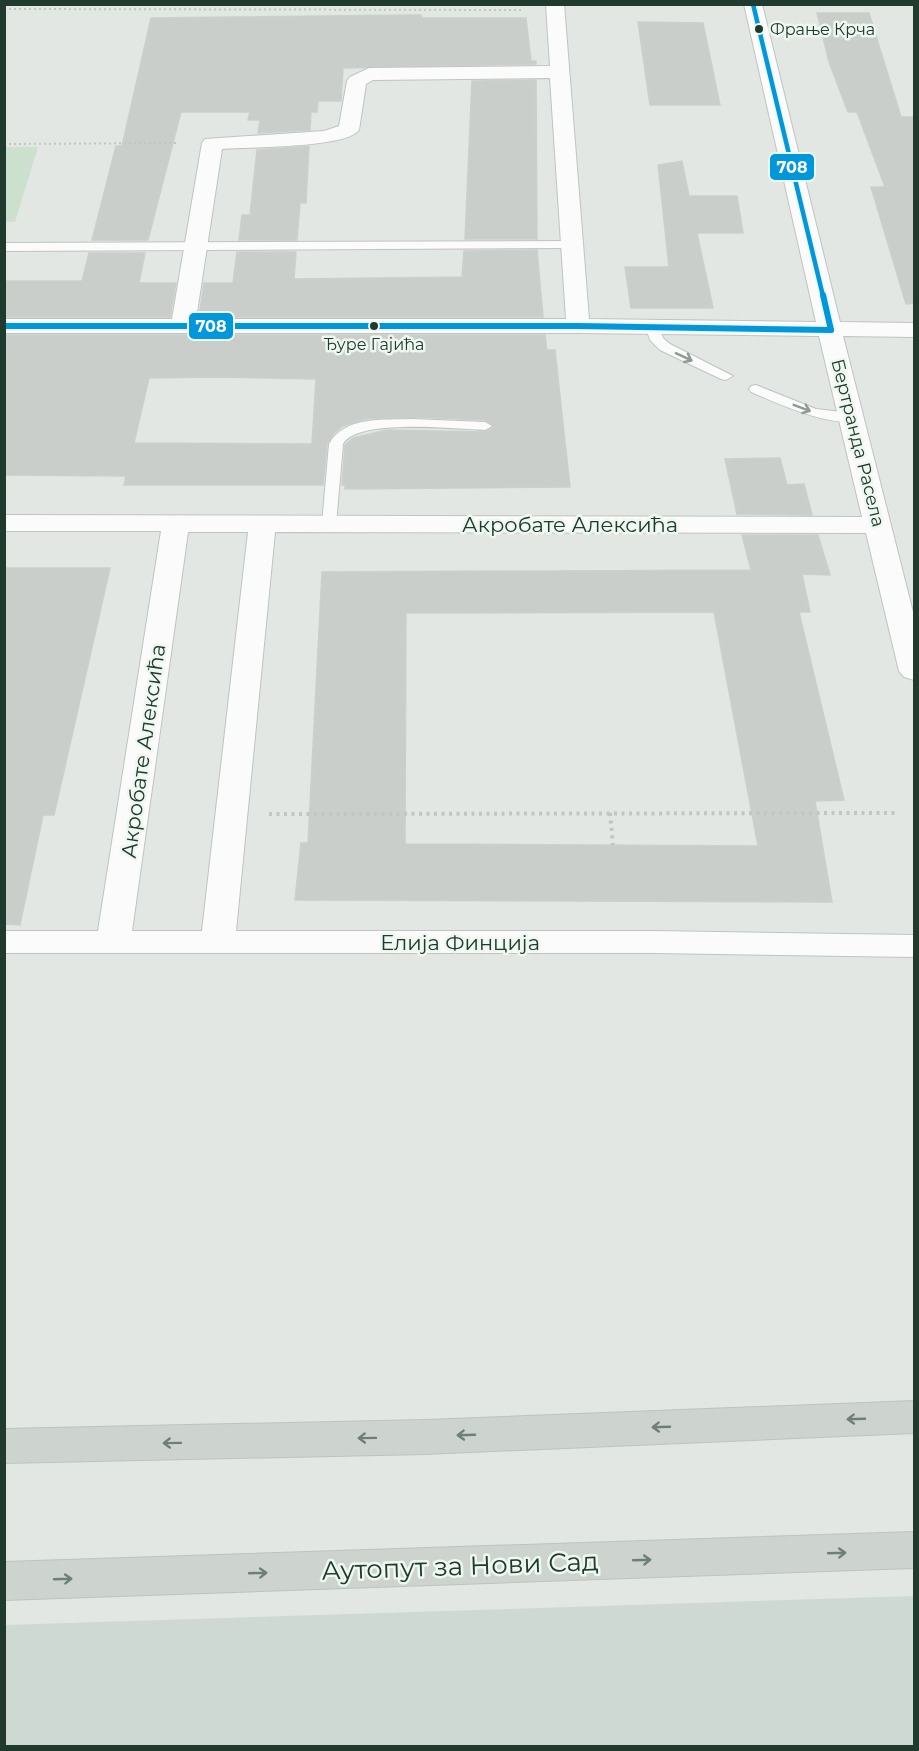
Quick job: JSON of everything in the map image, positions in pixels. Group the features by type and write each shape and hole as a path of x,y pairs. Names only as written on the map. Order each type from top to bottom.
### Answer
{"main road":[{"path":"4,1446 425,1437 915,1417"},
{"name":"Аутопут за Нови Сад","path":"4,1581 915,1550"}],"street":[{"name":"Бертранда Расела","path":"753,4 850,417 915,671"},
{"path":"555,7 578,327"},
{"path":"183,326 212,143 326,137 349,130 357,81 369,74 559,72"},
{"path":"4,326 653,327 915,330"},
{"name":"Акробате Алексића","path":"4,523 878,525"},
{"name":"Акробате Алексића","path":"113,943 176,524"},
{"path":"218,943 262,524"},
{"name":"Елија Финција","path":"4,942 654,942 915,946"}],"lane":[{"path":"4,247 572,246"},
{"path":"653,327 657,340 665,347 726,376"},
{"path":"756,389 813,413 850,417"},
{"path":"329,524 336,444 345,432 375,425 485,426"}],"path":[{"path":"4,9 555,7"},
{"path":"4,144 212,143"},
{"path":"610,813 613,845"},
{"path":"232,815 898,813"}],"shaded area":[{"path":"914,1596 914,1746 5,1746 5,1625"}],"green space":[{"path":"5,147 38,147 15,222 5,222"}],"building":[{"path":"817,13 869,13 901,117 915,117 915,303 906,304 871,187 885,187 857,112 848,112 829,62"},
{"path":"421,15 422,18 526,18 531,61 536,61 536,64 343,68 341,101 318,101 317,112 311,112 310,130 258,133 260,120 248,120 250,112 181,112 148,240 92,240 116,146 122,146 151,18"},
{"path":"638,22 703,23 720,105 650,105"},
{"path":"536,80 537,239 465,239 472,81"},
{"path":"309,146 306,203 300,203 297,240 239,240 242,215 250,215 257,150"},
{"path":"682,161 689,196 737,196 743,233 697,233 713,308 631,308 625,267 669,267 658,165"},
{"path":"537,250 543,317 199,317 204,283 233,283 237,252 296,252 294,279 462,277 464,251"},
{"path":"89,253 145,253 139,283 176,283 170,317 4,317 4,281 82,281"},
{"path":"4,335 545,335 547,350 555,350 570,487 345,489 345,485 342,485 345,445 353,438 387,430 485,432 494,427 485,420 412,417 365,419 343,426 334,433 327,444 323,485 124,485 126,476 4,475","holes":["149,378 316,379 312,444 134,443"]},
{"path":"780,458 787,485 804,484 812,515 737,514 725,459"},
{"path":"742,535 818,535 830,575 802,574 810,612 799,612 844,800 815,801 832,902 295,900 301,843 308,843 322,572 751,570","holes":["714,612 758,846 405,844 406,613"]},
{"path":"4,568 110,568 54,815 43,815 20,925 4,924"}],"transit line":[{"name":"708","path":"753,4 831,330"},
{"name":"708","path":"4,326 578,326 831,330"}],"place":[{"name":"Фрање Крча","path":"759,29"},
{"name":"Ђуре Гајића","path":"374,326"}]}
